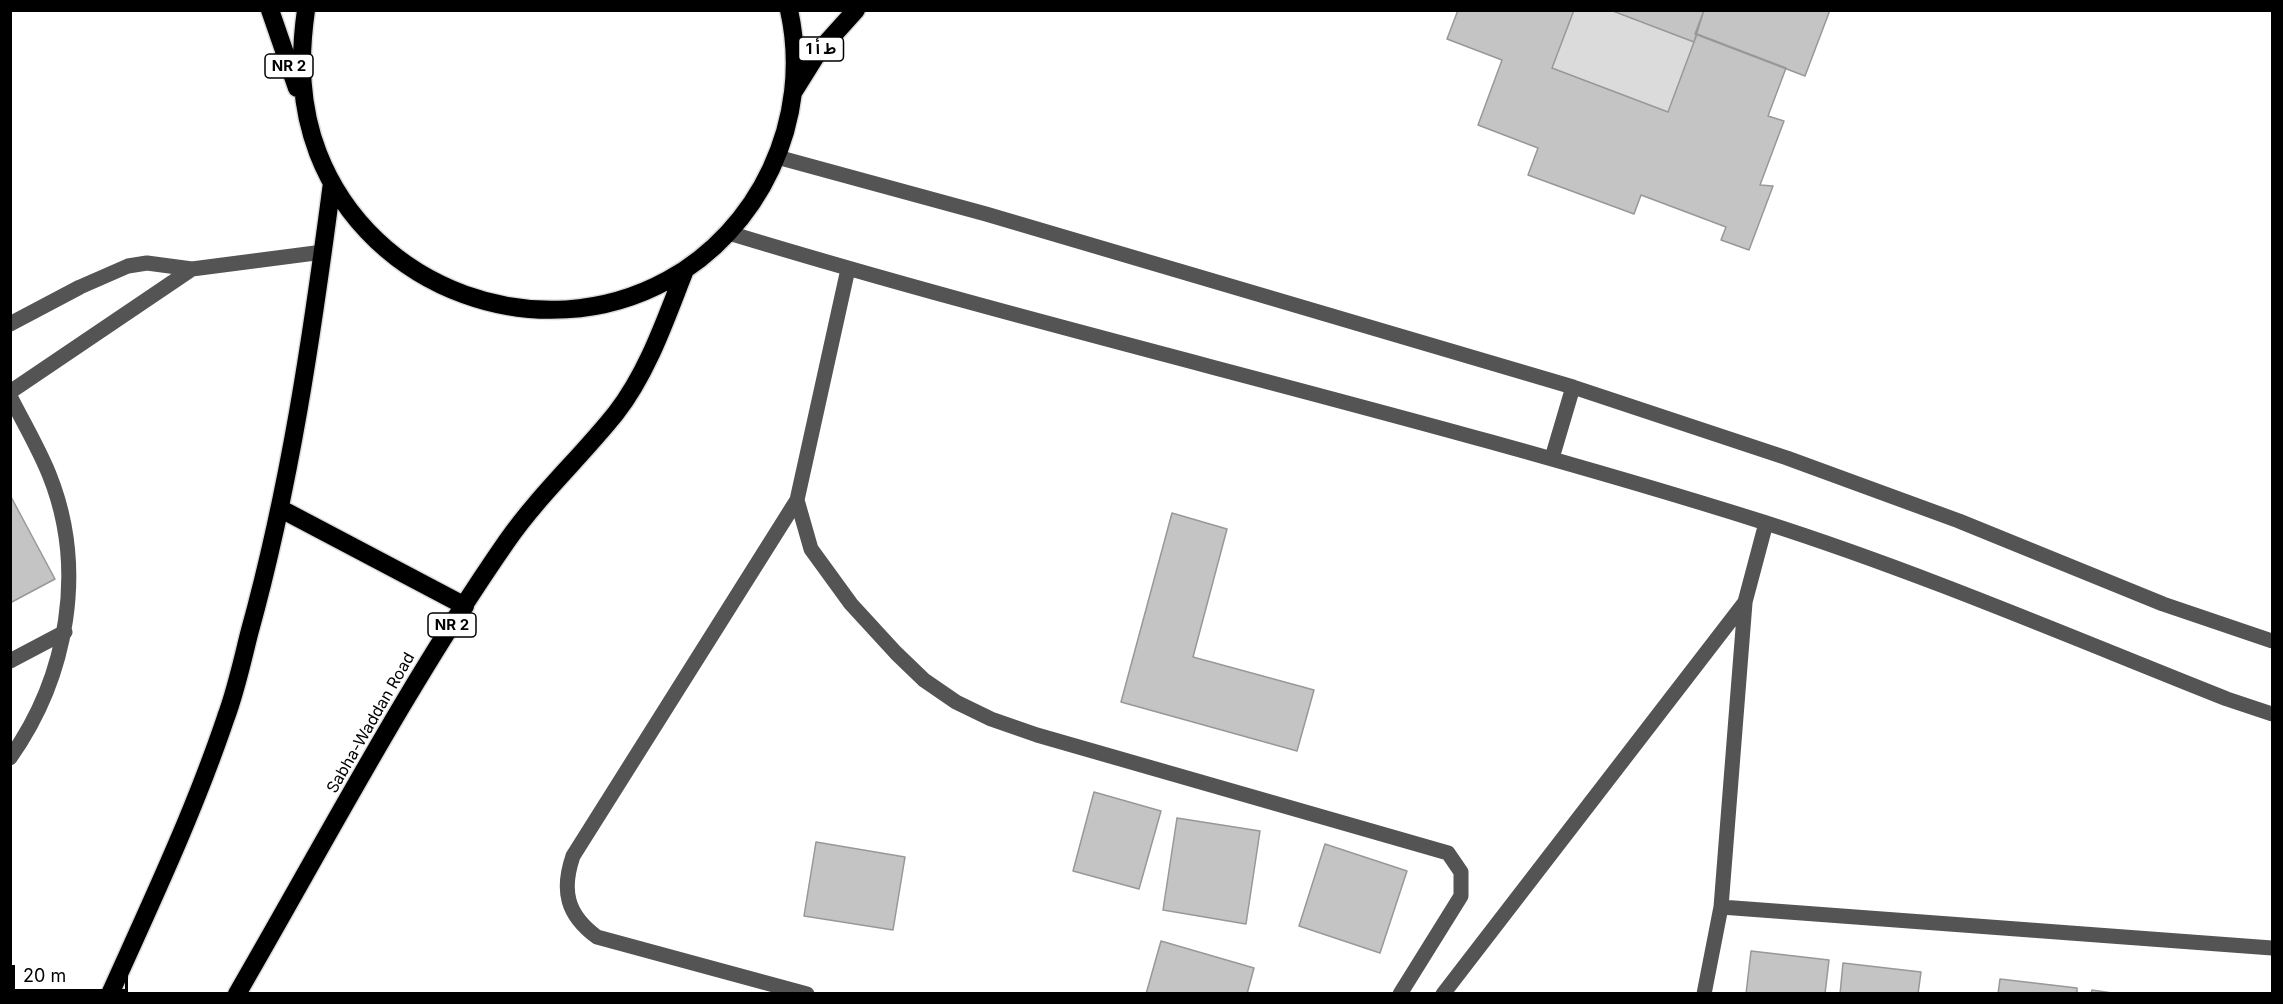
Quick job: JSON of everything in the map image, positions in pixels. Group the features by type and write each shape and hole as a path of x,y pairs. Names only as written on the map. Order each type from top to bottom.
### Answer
{"highway":[{"name":"NR 2","path":"270,10 308,121"},
{"path":"306,10 301,44 301,83 308,121 318,153 332,183 365,229 399,260 427,279 457,294 490,304 523,310 558,311 591,308 624,300 685,270 729,233 764,184 777,157 790,114 795,57 789,10"},
{"name":"ط أ 1","path":"793,92 819,51 856,10"},
{"path":"110,993 177,848 227,716 281,509 310,347 332,183"},
{"name":"Sabha-Waddan Road","path":"237,993 423,669 508,540 561,474 617,411 643,367 685,270"},
{"path":"281,509 465,606"}],"street":[{"path":"777,157 986,214 1573,387 1798,462 1959,521 2163,604 2272,641"},
{"path":"729,233 848,269 1552,458 1766,523 1877,562 2227,699 2272,714"},
{"path":"10,324 80,287 128,266 147,263 192,269 323,252"},
{"path":"10,758 25,737 45,698 64,632 69,570 60,507 49,474 10,394 192,269"},
{"path":"807,993 597,937 582,926 572,910 567,892 567,874 573,856 796,500 848,269"},
{"path":"1552,458 1573,387"},
{"path":"796,500 811,549 851,604 924,680 956,702 991,719 1037,735 1448,853 1461,872 1461,896 1400,993"},
{"path":"1704,993 1721,907 1745,603 1766,523"},
{"path":"1443,993 1745,603"},
{"path":"10,661 64,632"},
{"path":"1721,907 2272,948"}],"shaded area":[{"path":"1574,11 1610,11 1694,42 1668,112 1552,68"}],"building":[{"path":"1458,10 1574,10 1552,68 1668,112 1697,34 1786,68 1768,116 1784,121 1760,185 1773,186 1749,250 1721,240 1726,227 1641,195 1634,214 1528,175 1538,148 1478,125 1502,60 1447,39"},
{"path":"1610,10 1704,10 1694,42"},
{"path":"1704,10 1830,10 1805,76 1695,34"},
{"path":"10,495 55,579 10,603"},
{"path":"1172,513 1227,529 1193,657 1314,690 1297,751 1121,702"},
{"path":"1094,792 1161,811 1139,889 1073,871"},
{"path":"1177,818 1260,831 1246,924 1163,910"},
{"path":"816,842 905,857 893,930 804,916"},
{"path":"1325,844 1407,871 1380,953 1299,926"},
{"path":"1161,941 1254,968 1247,994 1146,994"},
{"path":"1751,951 1829,960 1825,994 1746,994"},
{"path":"1843,963 1921,972 1918,994 1840,994"},
{"path":"2000,979 2077,988 2077,994 1998,994"},
{"path":"2092,990 2119,994 2091,994"}]}
